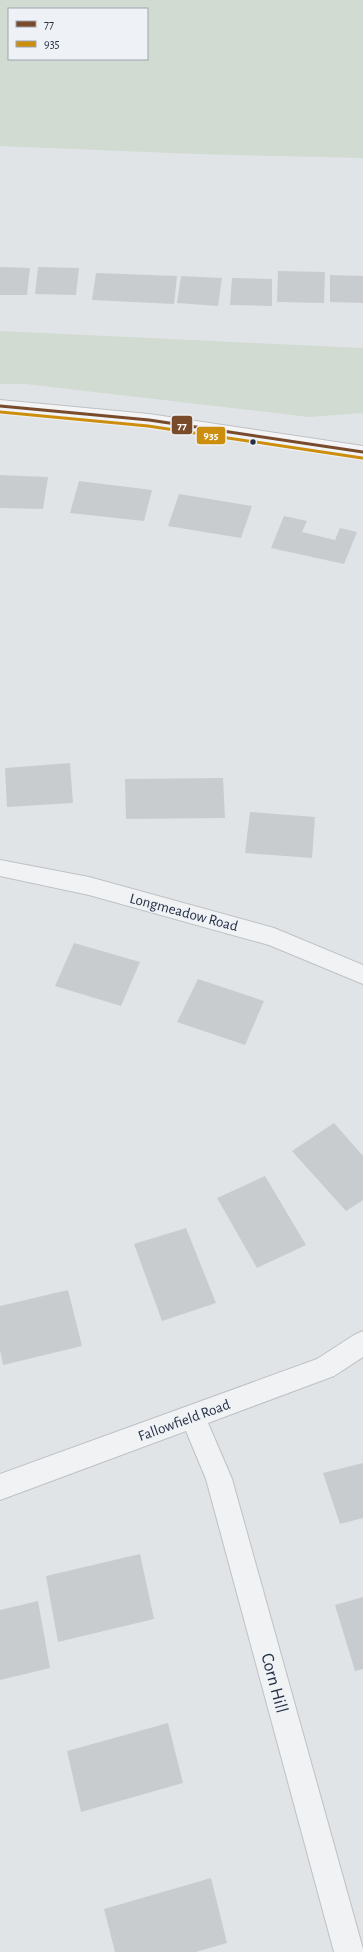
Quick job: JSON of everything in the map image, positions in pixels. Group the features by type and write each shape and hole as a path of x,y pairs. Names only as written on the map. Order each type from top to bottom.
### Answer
{"main road":[{"path":"0,406 149,420 363,452"}],"street":[{"name":"Longmeadow Road","path":"0,868 90,886 274,937 363,975"},
{"name":"Fallowfield Road","path":"0,1486 325,1368 363,1343"},
{"name":"Corn Hill","path":"193,1417 219,1479 349,1952"}],"shaded area":[{"path":"0,0 363,0 363,158 196,154 0,146"},
{"path":"0,331 363,348 363,413 309,417 25,384 0,384"}],"building":[{"path":"0,267 30,268 27,295 0,295"},
{"path":"38,267 79,268 76,295 35,294"},
{"path":"278,271 325,272 324,303 277,302"},
{"path":"96,273 177,276 174,304 92,300"},
{"path":"330,275 363,276 363,303 330,302"},
{"path":"181,276 222,278 218,306 177,303"},
{"path":"232,278 272,279 272,306 230,305"},
{"path":"0,475 48,477 43,509 0,508"},
{"path":"79,481 152,490 144,521 70,513"},
{"path":"179,494 252,506 241,538 168,526"},
{"path":"284,516 307,521 302,532 335,540 340,528 357,532 344,564 271,548"},
{"path":"70,763 73,803 7,807 5,768"},
{"path":"223,778 225,818 126,819 125,779"},
{"path":"250,812 315,817 312,858 245,853"},
{"path":"74,943 140,962 121,1006 55,986"},
{"path":"198,979 264,1001 245,1045 177,1022"},
{"path":"334,1123 363,1156 363,1200 346,1211 292,1151"},
{"path":"265,1176 306,1245 257,1268 217,1198"},
{"path":"186,1228 216,1303 162,1321 134,1244"},
{"path":"68,1290 82,1346 3,1365 0,1350 0,1306"},
{"path":"363,1463 363,1518 340,1524 323,1473"},
{"path":"140,1554 154,1619 58,1642 46,1576"},
{"path":"363,1597 363,1669 355,1671 335,1605"},
{"path":"38,1601 50,1668 0,1680 0,1610"},
{"path":"168,1723 183,1783 81,1812 67,1751"},
{"path":"211,1878 227,1943 196,1952 115,1952 104,1909"}],"transit line":[{"name":"77","path":"0,406 149,420 363,452"},
{"name":"935","path":"0,412 148,426 362,458"}]}
